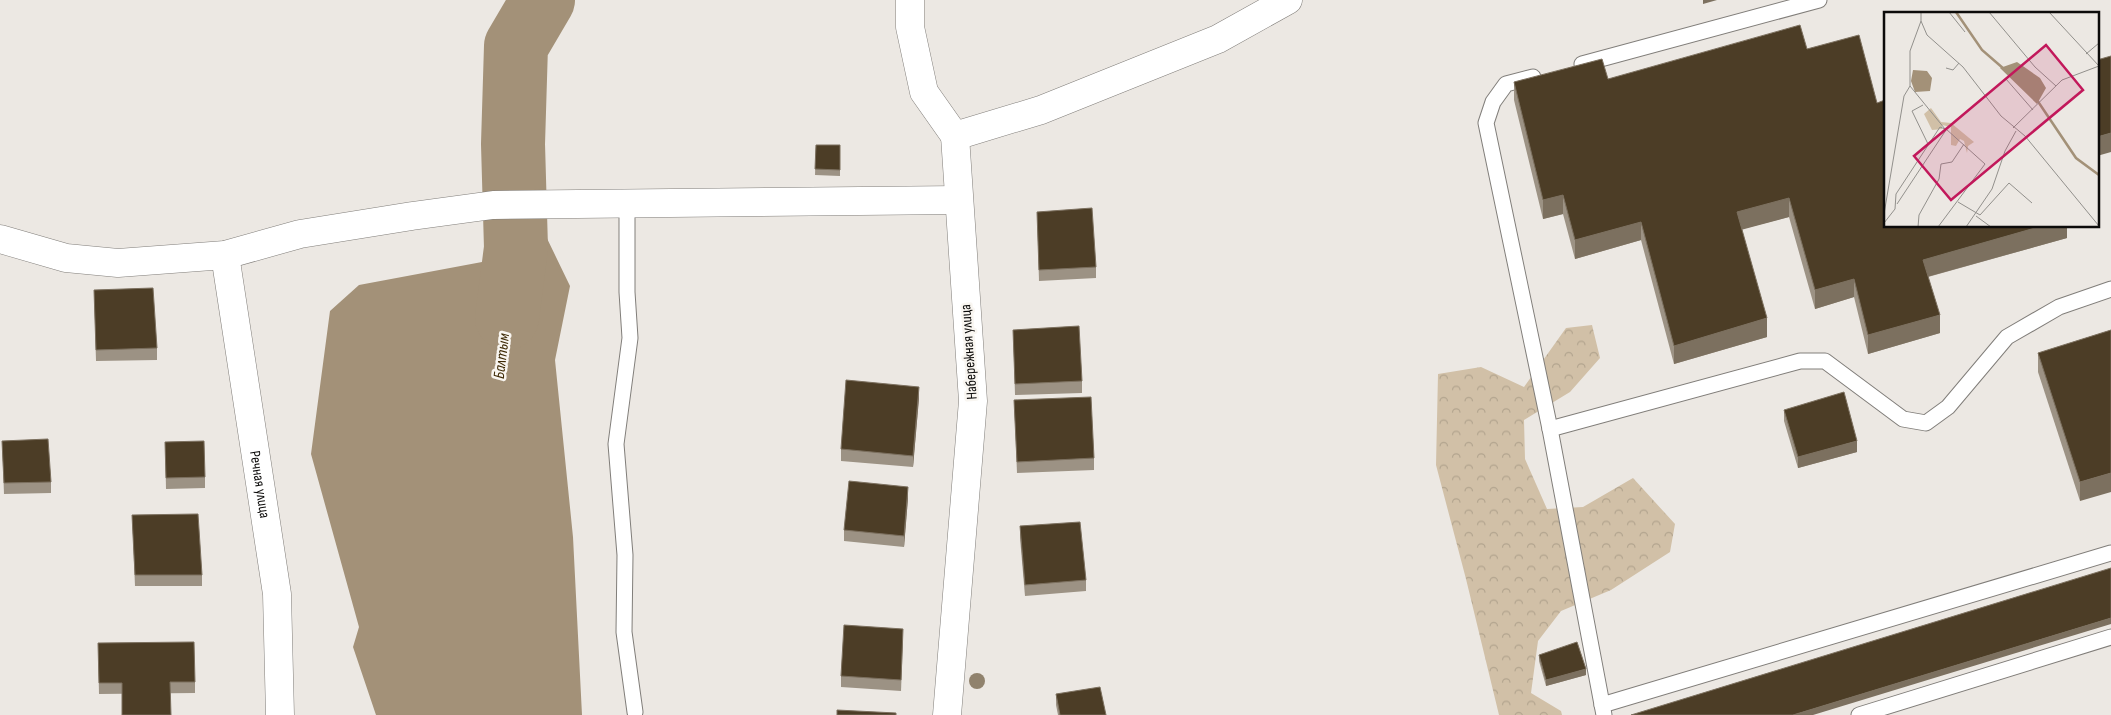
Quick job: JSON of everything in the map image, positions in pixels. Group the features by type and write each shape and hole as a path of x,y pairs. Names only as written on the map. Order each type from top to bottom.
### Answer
{"street":[{"path":"910,0 910,27 924,92 955,136 1041,110 1218,39 1288,0"},
{"name":"Набережная улица","path":"947,715 973,401 955,136"},
{"path":"0,238 66,258 118,263 225,255 300,234 493,205 958,200"},
{"name":"Речная улица","path":"225,255 277,594 280,715"}],"lane":[{"path":"1571,67 1819,0"},
{"path":"1543,74 1506,84 1493,102 1486,123 1550,429 1603,710 2111,553"},
{"path":"627,204 626,292 630,338 616,444 625,554 624,632 635,712"},
{"path":"1550,429 1800,361 1825,361 1903,419 1926,423 1948,407 2008,336 2059,307 2111,289"},
{"path":"1859,715 1880,712 2111,637"}],"green space":[{"path":"1592,325 1600,358 1570,392 1524,420 1525,459 1547,509 1583,507 1633,478 1675,524 1670,552 1611,590 1561,611 1538,641 1531,693 1561,711 1562,715 1499,715 1436,465 1438,374 1481,367 1524,387 1566,328"}],"water":[{"path":"541,226 570,286 555,360 573,537 582,715 376,715 353,647 359,627 311,454 330,311 359,285 482,262 508,231"}],"building":[{"path":"1800,25 1807,49 1859,35 1877,103 1884,100 1884,228 2035,228 1923,260 1940,315 1868,335 1854,279 1815,290 1789,198 1737,212 1767,318 1674,346 1641,222 1575,240 1563,195 1543,200 1514,82 1602,59 1608,79"},
{"path":"2111,56 2111,133 2098,137 2098,60"},
{"path":"816,145 840,145 840,170 815,169"},
{"path":"1092,208 1096,267 1039,270 1037,212"},
{"path":"153,288 157,348 96,350 94,290"},
{"path":"1079,326 1082,381 1015,384 1013,330"},
{"path":"2111,330 2111,473 2080,482 2038,353"},
{"path":"846,380 919,387 913,456 841,449"},
{"path":"1844,392 1857,441 1798,457 1784,410"},
{"path":"1091,397 1094,458 1017,462 1014,400"},
{"path":"48,439 51,482 4,483 2,441"},
{"path":"204,441 205,477 166,478 165,442"},
{"path":"849,481 908,487 904,536 844,530"},
{"path":"198,514 202,575 135,575 132,515"},
{"path":"1080,522 1086,580 1025,585 1020,526"},
{"path":"2111,568 2111,618 1793,715 1631,715"},
{"path":"844,625 903,629 901,680 841,676"},
{"path":"194,642 195,682 170,682 171,715 122,715 122,683 99,683 98,643"},
{"path":"1577,642 1586,669 1546,680 1539,655"},
{"path":"1100,687 1106,715 1060,715 1056,694"},
{"path":"837,710 896,713 896,715 837,715"}],"waterway":[{"name":"Балтым","path":"507,318 516,248 513,144 516,46 543,0"}]}
